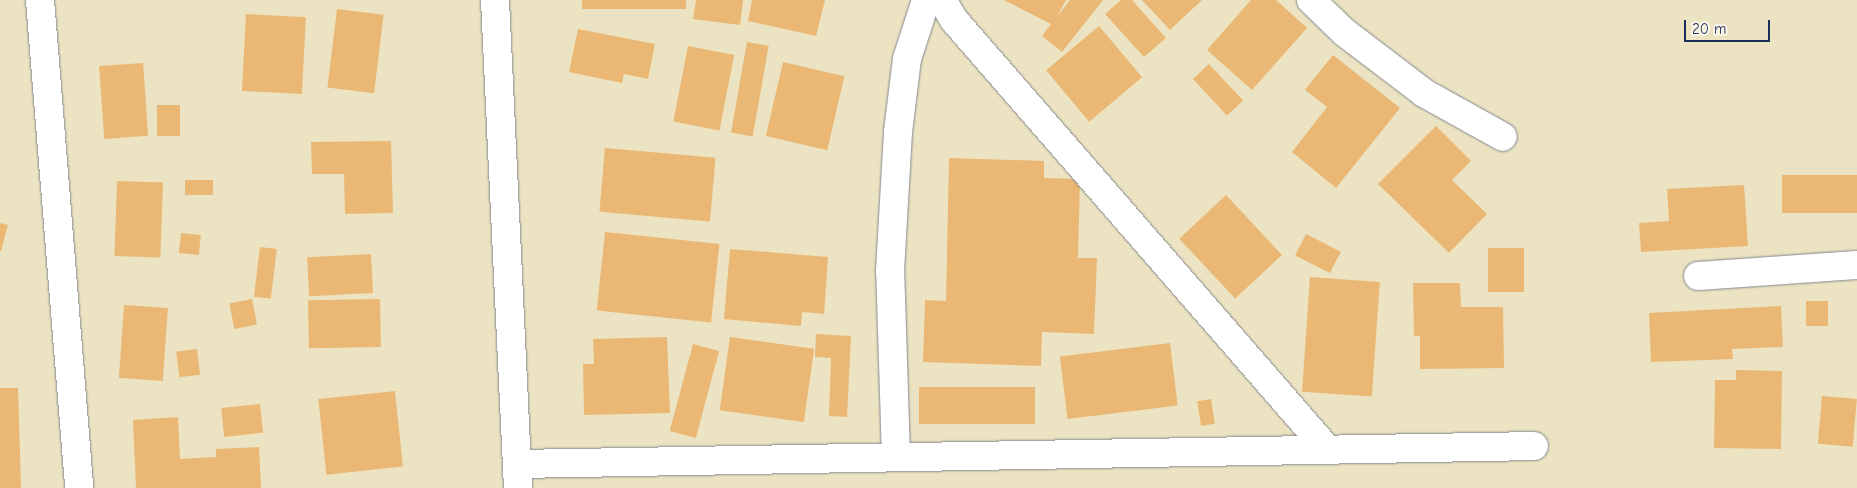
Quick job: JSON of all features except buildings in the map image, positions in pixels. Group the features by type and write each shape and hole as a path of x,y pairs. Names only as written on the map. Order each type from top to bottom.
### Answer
{"street":[{"path":"40,0 79,488"},
{"path":"495,0 517,476 896,457 1534,446"},
{"path":"896,457 890,271 898,132 907,59 926,0"},
{"path":"942,0 954,20 1327,449"},
{"path":"1311,0 1344,32 1424,93 1503,138"},
{"path":"1698,276 1857,265"}]}
